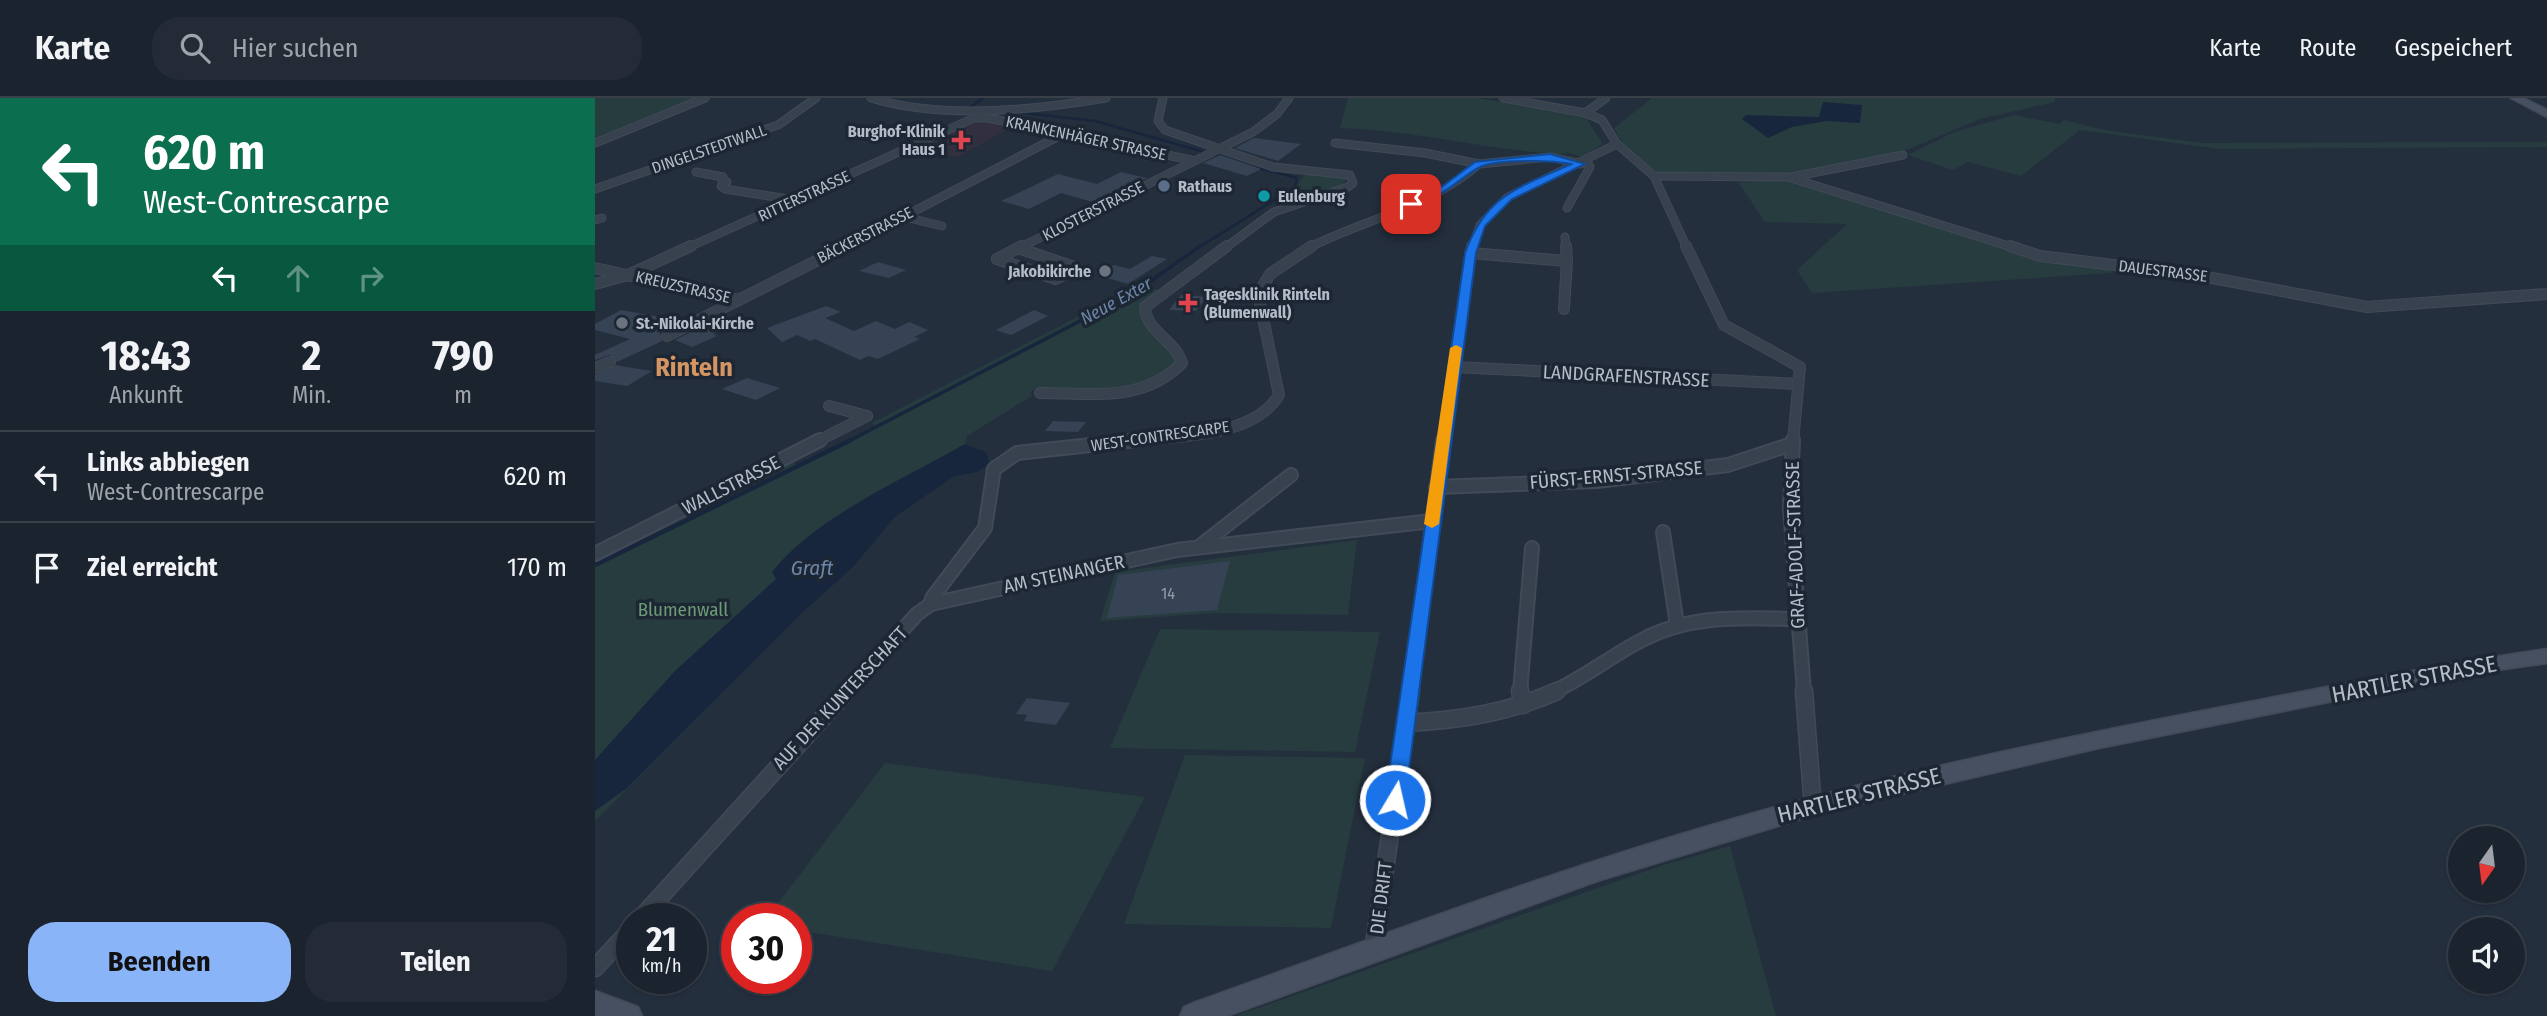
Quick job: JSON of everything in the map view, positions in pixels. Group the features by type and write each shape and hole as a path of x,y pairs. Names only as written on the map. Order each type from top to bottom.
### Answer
{"main road":[{"path":"2516,98 2547,114"},
{"name":"HARTLER STRASSE","path":"1193,1016 1581,877 1733,828 1818,805 1980,766 2468,667 2547,656"},
{"path":"595,1004 629,1016"}],"street":[{"path":"595,144 705,98"},
{"name":"DINGELSTEDTWALL","path":"595,189 778,125 816,98"},
{"path":"871,98 892,106 1035,110 1107,98"},
{"path":"1039,393 1105,395 1161,383 1182,363 1181,354 1144,314 1145,307 1160,293 1274,212 1349,187 1353,183 1350,175 1342,172 1273,167 1211,151 1160,127 1163,98"},
{"name":"KLOSTERSTRASSE","path":"1018,248 1077,268 1056,279 997,259 1018,248 1191,160 1264,125 1289,98"},
{"path":"1503,98 1585,113 1602,120 1617,144 1654,176 1718,318 1724,325 1800,367 1798,384"},
{"path":"1585,113 1606,98"},
{"name":"KRANKENHÄGER STRASSE","path":"980,118 1191,160"},
{"name":"RITTERSTRASSE","path":"595,284 628,275 964,121 980,118"},
{"name":"BÄCKERSTRASSE","path":"667,336 726,309 1063,134"},
{"path":"1335,143 1425,153 1479,164 1550,157 1584,162 1590,167 1566,208"},
{"name":"DIE DRIFT","path":"1377,950 1375,938 1407,723 1436,487 1470,253 1480,225 1508,197 1617,144"},
{"name":"DAUESTRASSE","path":"1654,176 1788,177 1903,155"},
{"name":"WEST-CONTRESCARPE","path":"1003,461 1017,453 1219,431 1254,421 1270,410 1279,395 1258,294 1260,285 1272,271 1299,255 1447,188 1479,164"},
{"path":"696,172 723,177 721,179 727,182 721,186 725,189 794,200"},
{"name":"DAUESTRASSE","path":"1788,177 2040,256 2196,275 2367,307 2547,294"},
{"path":"901,216 942,226"},
{"path":"1564,309 1567,261 1565,237"},
{"path":"1470,253 1567,261"},
{"name":"KREUZSTRASSE","path":"595,268 739,300"},
{"path":"595,358 610,362 595,368"},
{"name":"LANDGRAFENSTRASSE","path":"1454,367 1798,384"},
{"name":"GRAF-ADOLF-STRASSE","path":"1798,384 1790,508 1812,795 1818,805"},
{"name":"WALLSTRASSE","path":"595,554 867,416 829,406"},
{"name":"FÜRST-ERNST-STRASSE","path":"1436,487 1597,481 1728,465 1793,444"},
{"name":"AUF DER KUNTERSCHAFT","path":"654,903 829,708 917,614 931,604 932,598 985,528 989,518 994,469 1003,461"},
{"name":"AM STEINANGER","path":"1198,547 1291,475"},
{"name":"AM STEINANGER","path":"931,604 1198,547 1432,521"},
{"path":"1663,532 1677,625"},
{"path":"1523,705 1519,685 1532,548"},
{"path":"1407,723 1458,720 1523,705 1563,687 1642,638 1677,625 1714,620 1797,619"},
{"path":"595,968 616,945"}],"shaded area":[{"name":"Burghof-Klinik Haus 1","path":"980,120 1016,125 957,157 911,150 945,133"}],"green space":[{"path":"595,98 698,98 595,141"},
{"path":"1348,98 1478,98 1586,118 1603,144 1582,157 1566,152 1568,154 1340,128"},
{"path":"1652,98 2055,98 2055,102 1980,119 1897,154 1788,175 1658,173 1624,145 1614,128"},
{"path":"2014,115 2059,124 2064,120 2104,130 2202,143 2547,142 2547,147 2220,149 2080,130 2021,176 1968,162 1953,170 1908,155 1954,132"},
{"path":"1308,171 1332,173 1347,179 1341,187 1296,201 1288,196"},
{"path":"1783,180 2004,248 2113,267 2111,273 1812,293 1797,270 1847,224 1765,222 1738,182"},
{"name":"Blumenwall","path":"1138,286 1164,291 1144,314 1179,354 1172,374 1134,389 1037,388 1030,392 1032,396 967,436 965,444 986,452 990,464 977,472 953,477 895,517 853,567 802,613 595,821 595,557 788,461 798,465 876,427 872,423"},
{"path":"1357,540 1348,615 1215,613 1100,621 1115,572"},
{"path":"1160,629 1380,632 1355,752 1110,748"},
{"path":"1185,755 1365,758 1331,928 1124,924"},
{"path":"885,763 1145,797 1052,971 812,933 812,903 778,903"},
{"path":"1730,846 1776,1016 1235,1016 1663,865"}],"water":[{"path":"1823,102 1862,105 1860,123 1826,121 1792,127 1768,138 1742,119 1746,115 1819,117"},
{"name":"Graft","path":"965,444 986,452 990,464 977,472 953,477 895,517 853,567 802,613 627,788 595,811 595,760 675,671 776,579 772,572 790,552 862,500"}],"building":[{"path":"1254,138 1301,144 1278,161 1235,148"},
{"name":"Rathaus","path":"1220,155 1261,169 1247,176 1203,163"},
{"path":"1121,172 1147,178 1096,203 1061,193 1029,209 1001,201 1058,174 1097,184"},
{"name":"Jakobikirche","path":"1152,256 1167,259 1128,284 1097,275 1114,265 1130,269"},
{"path":"878,262 906,270 889,278 859,271"},
{"name":"Tagesklinik Rinteln (Blumenwall)","path":"1181,295 1207,297 1196,311 1169,310"},
{"path":"826,306 841,312 825,318 854,331 876,321 895,329 909,322 928,330 914,337 920,339 878,359 868,356 860,360 815,339 810,341 797,335 782,342 767,328"},
{"path":"621,310 660,317 658,325 668,327 660,333 662,341 617,362 610,355 595,360 595,355 630,339 595,330 595,324"},
{"path":"1034,310 1048,316 1011,335 996,330"},
{"path":"726,315 737,320 716,330 720,331 713,334 717,336 692,347 675,340"},
{"path":"617,365 652,371 627,386 595,381 595,375"},
{"path":"747,378 780,388 756,400 722,389"},
{"path":"1053,421 1086,422 1078,432 1045,431"},
{"path":"1230,561 1217,610 1107,618 1118,575"},
{"path":"1027,698 1070,703 1056,725 1024,721 1027,715 1016,714"}],"waterway":[{"name":"Neue Exter","path":"966,110 983,98"},
{"name":"Neue Exter","path":"1016,112 1095,121 1222,157"},
{"name":"Neue Exter","path":"1198,248 1295,187 1297,178 1258,168"},
{"name":"Neue Exter","path":"849,441 1134,293 1200,246"},
{"name":"Neue Exter","path":"595,565 849,441"}],"slow traffic":[{"path":"1432,524 1456,348"}],"place":[{"name":"Burghof-Klinik Haus 1","path":"961,140"},
{"name":"Rathaus","path":"1164,186"},
{"name":"Eulenburg","path":"1264,196"},
{"name":"Jakobikirche","path":"1105,271"},
{"name":"Tagesklinik Rinteln (Blumenwall)","path":"1188,303"},
{"name":"St.-Nikolai-Kirche","path":"622,323"}],"district":[{"name":"Rinteln","path":"694,367"}],"route":[{"path":"1395,800 1470,253 1480,225 1489,213 1508,197 1581,164 1550,157 1479,164 1447,188 1411,204"}]}
